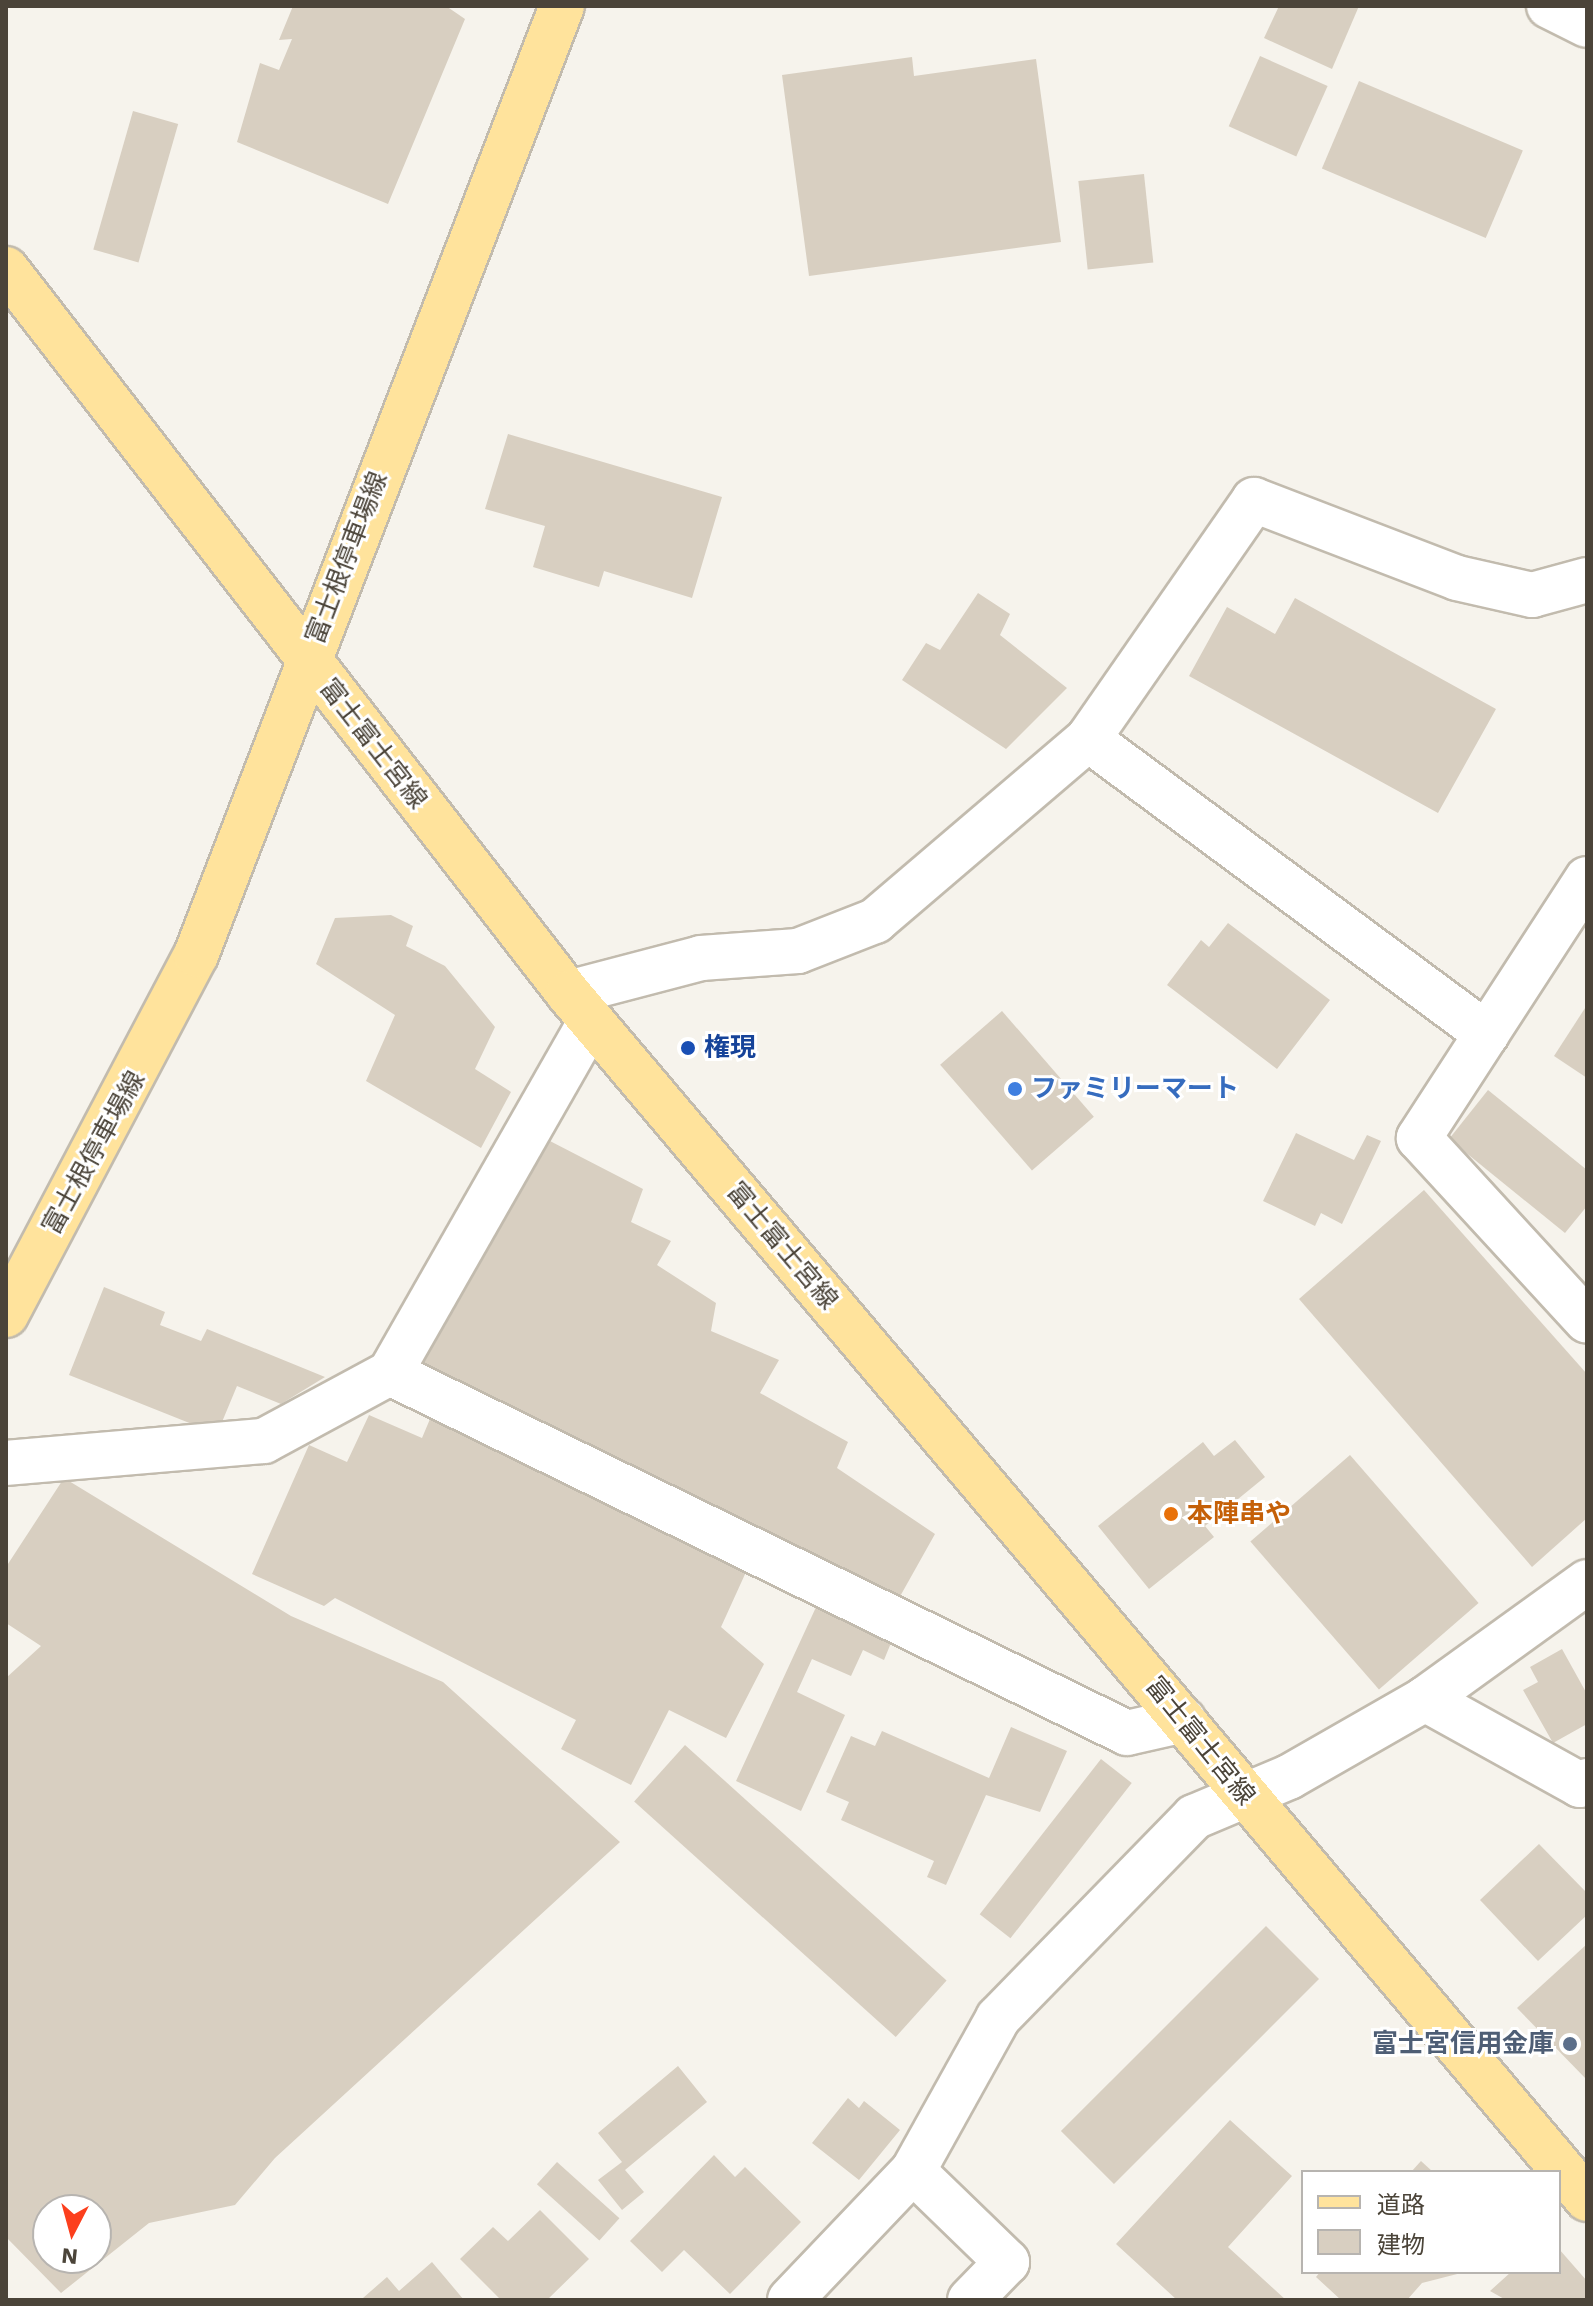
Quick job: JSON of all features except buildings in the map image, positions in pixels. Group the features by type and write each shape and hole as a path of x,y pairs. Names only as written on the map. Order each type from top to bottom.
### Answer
{"main road":[{"name":"富士根停車場線","path":"6,1315 196,955 562,6"},
{"name":"富士富士宮線","path":"6,269 580,1007 1587,2199"}],"street":[{"path":"1549,6 1587,25"},
{"path":"6,1463 264,1441 390,1373 580,1007 701,958 798,951 875,921 1088,739 1254,500 1457,578 1532,595 1587,580"},
{"path":"1088,739 1487,1034"},
{"path":"1587,879 1571,943 1487,1034 1419,1138 1587,1321"},
{"path":"390,1373 1127,1733 1184,1720"},
{"path":"790,2300 913,2171 998,2018 1194,1817 1244,1796 1425,1699 1587,1582"},
{"path":"1425,1699 1585,1786"},
{"path":"913,2171 1007,2262 970,2300"}],"place":[{"name":"権現","path":"688,1048"},
{"name":"ファミリーマート","path":"1015,1089"},
{"name":"本陣串や","path":"1171,1514"},
{"name":"富士宮信用金庫","path":"1570,2044"}]}
